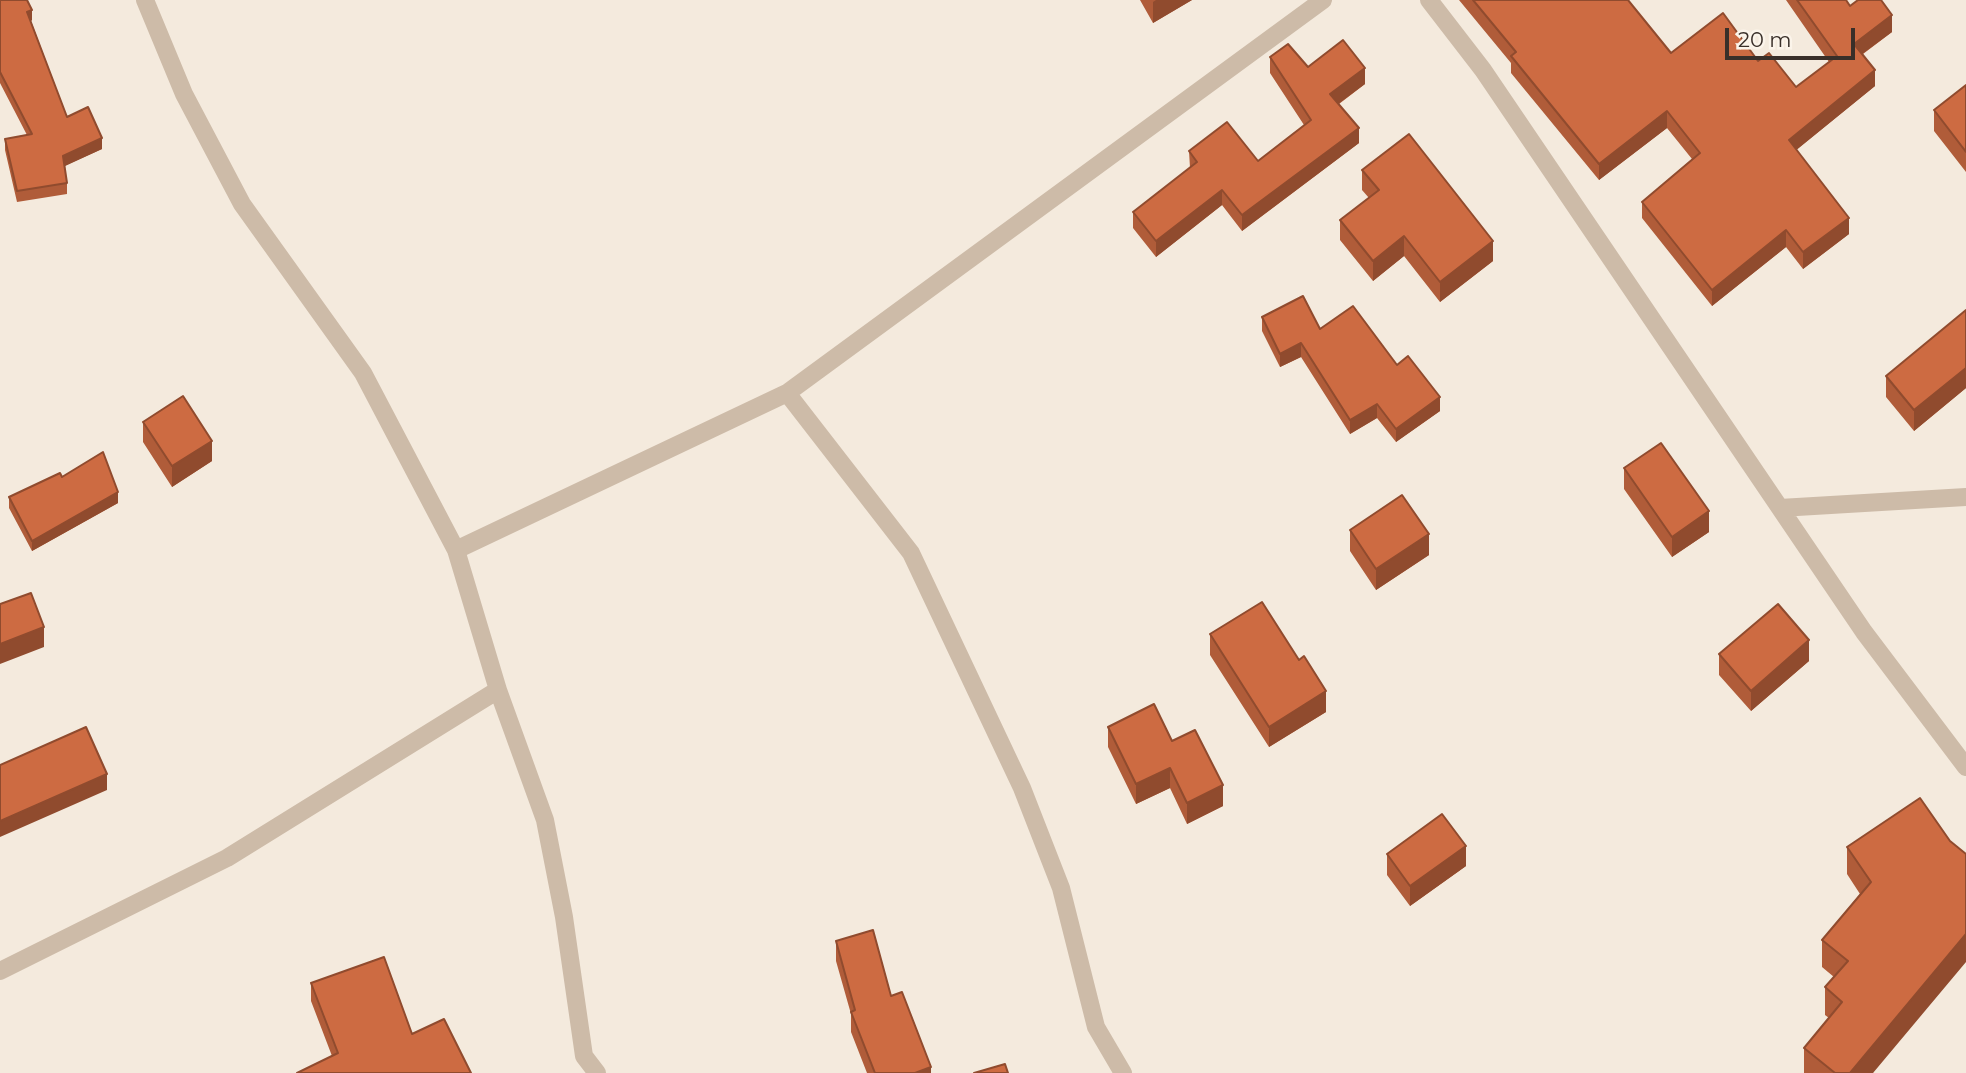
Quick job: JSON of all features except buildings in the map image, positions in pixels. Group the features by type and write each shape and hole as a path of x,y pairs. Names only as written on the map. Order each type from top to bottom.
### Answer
{"street":[{"path":"145,0 184,94 242,204 363,373 456,550 498,690 545,820 564,917 584,1056 597,1073"},
{"path":"456,550 787,393 1323,0"},
{"path":"1429,0 1483,69 1864,632 1966,767"},
{"path":"787,393 911,553 1021,789 1061,888 1096,1027 1123,1073"},
{"path":"1780,508 1966,498"},
{"path":"0,971 228,858 498,690"}]}
